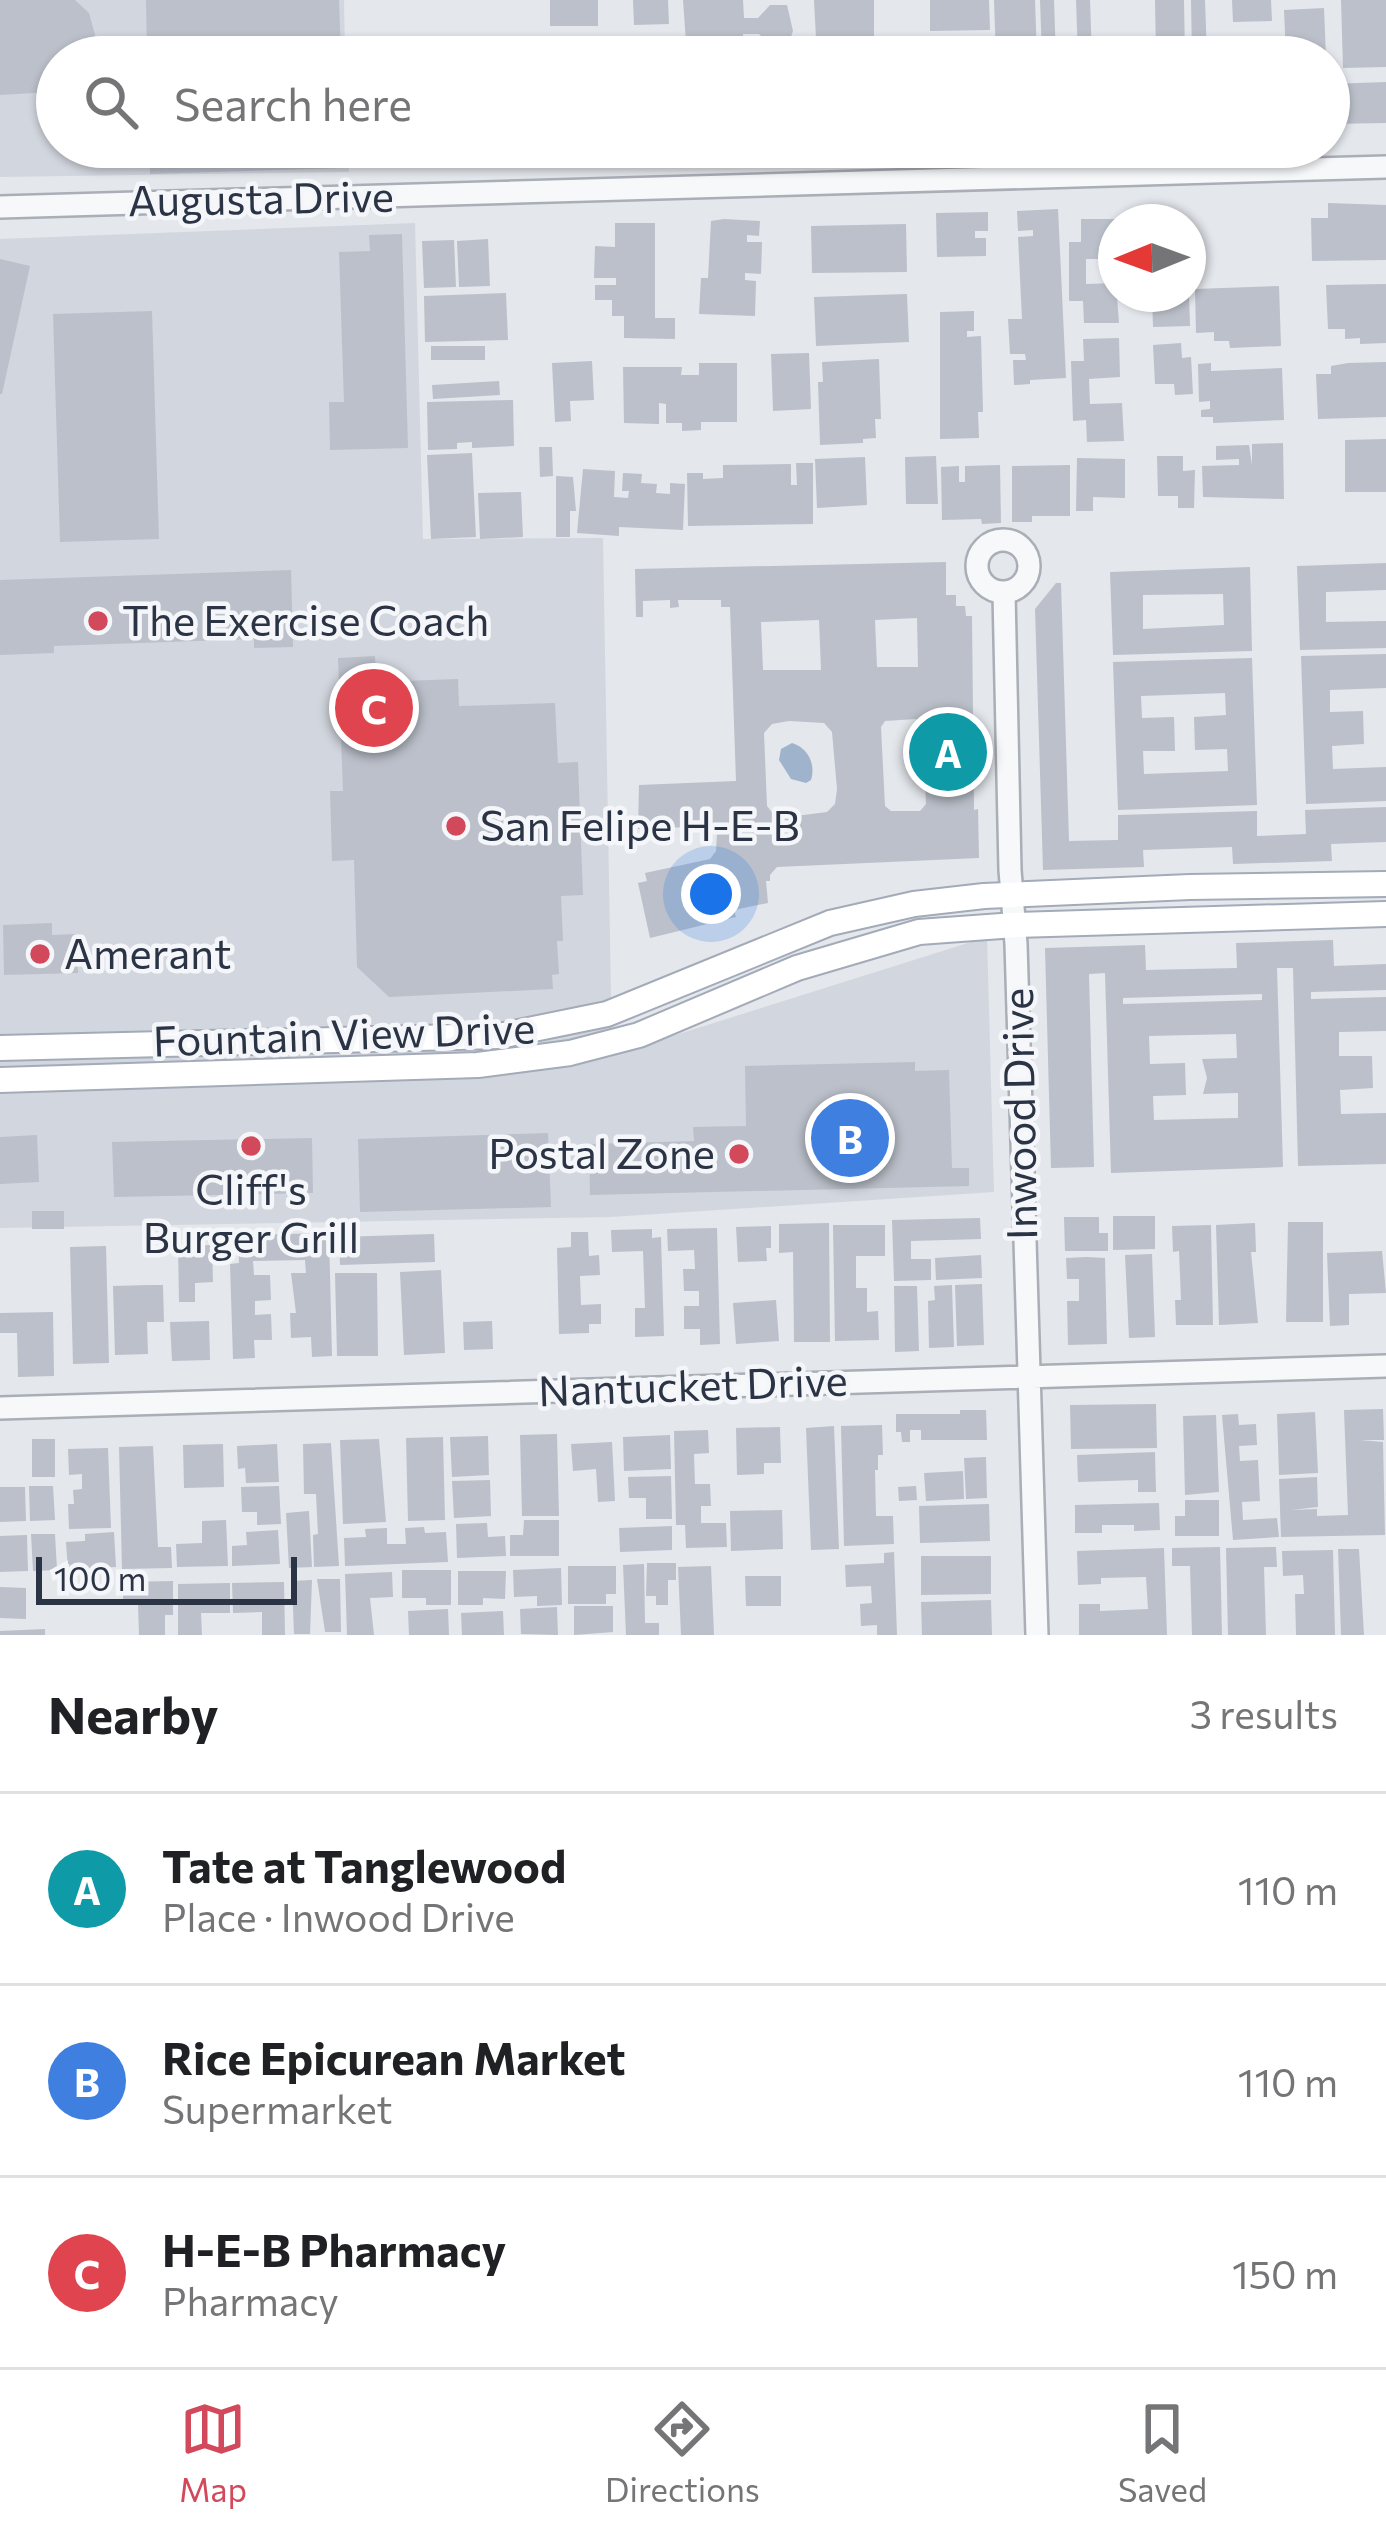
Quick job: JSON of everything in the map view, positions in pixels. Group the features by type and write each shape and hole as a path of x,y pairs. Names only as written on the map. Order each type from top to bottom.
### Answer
{"main road":[{"name":"Fountain View Drive","path":"0,1048 500,1036 607,1014 830,923 914,904 1013,895 1386,884"},
{"path":"1282,886 1284,916"},
{"name":"Fountain View Drive","path":"0,1081 478,1065 570,1053 639,1035 797,968 898,936 940,929 1386,914"},
{"path":"718,970 730,994"},
{"path":"567,1023 570,1053"}],"street":[{"name":"Augusta Drive","path":"1350,167 1386,166"},
{"name":"Augusta Drive","path":"0,207 1318,168"},
{"name":"Inwood Drive","path":"1004,592 1037,1635"},
{"name":"Nantucket Drive","path":"0,1408 1386,1366"}],"shaded area":[{"path":"0,0 344,0 345,36 36,36 36,168 349,168 349,172 0,177"},
{"path":"415,223 423,539 603,538 612,1055 987,937 994,1192 611,1217 0,1228 0,239"}],"water":[{"path":"792,743 811,763 811,780 806,783 791,779 779,760 781,749"}],"building":[{"path":"0,0 75,0 89,13 95,36 36,36 36,93 0,95"},
{"path":"146,0 339,0 340,36 147,36"},
{"path":"550,0 598,0 598,26 550,26"},
{"path":"633,0 668,0 669,24 634,25"},
{"path":"683,0 743,0 744,18 758,18 770,5 787,5 793,31 791,36 686,36"},
{"path":"814,0 874,0 874,36 816,36"},
{"path":"930,0 989,0 990,30 930,31"},
{"path":"994,0 1035,0 1036,36 995,36"},
{"path":"1040,0 1054,0 1055,36 1041,36"},
{"path":"1076,0 1090,0 1091,36 1077,36"},
{"path":"1155,0 1184,0 1185,36 1156,36"},
{"path":"1191,0 1205,0 1206,36 1192,36"},
{"path":"1232,0 1271,0 1272,21 1233,22"},
{"path":"1341,0 1386,0 1386,67 1350,68 1350,36 1342,36"},
{"path":"1324,8 1325,36 1285,36 1284,10"},
{"path":"1386,82 1386,123 1350,124 1350,83"},
{"path":"150,168 344,168 150,174"},
{"path":"1328,203 1386,205 1386,260 1312,261 1311,218 1328,218"},
{"path":"1058,209 1066,378 1014,385 1013,360 1026,360 1025,354 1010,354 1008,319 1022,319 1018,237 1033,236 1033,230 1018,231 1017,211"},
{"path":"988,212 988,231 975,231 975,238 986,238 986,256 937,257 936,213"},
{"path":"1081,219 1098,219 1098,259 1086,259 1086,284 1098,284 1098,312 1118,312 1119,323 1084,323 1083,301 1069,301 1069,242 1081,242"},
{"path":"711,221 760,221 759,236 747,235 747,242 762,242 761,274 745,273 745,280 756,281 755,316 699,314 701,278 708,278"},
{"path":"615,223 655,223 655,318 675,318 675,339 624,338 624,316 612,316 612,300 595,300 595,285 616,285 616,278 594,278 595,246 615,247"},
{"path":"906,224 907,272 812,273 811,226"},
{"path":"402,234 408,448 330,450 329,402 344,402 339,252 370,251 369,235"},
{"path":"488,239 490,286 459,287 457,241"},
{"path":"454,240 456,287 424,288 422,241"},
{"path":"0,259 30,266 2,394 0,394"},
{"path":"1386,284 1386,343 1360,344 1360,338 1345,339 1345,329 1328,329 1326,285"},
{"path":"1279,286 1281,346 1230,348 1229,341 1214,341 1214,332 1196,333 1196,312 1206,312 1206,289"},
{"path":"506,293 508,340 425,342 424,296"},
{"path":"907,294 909,342 816,346 814,297"},
{"path":"152,311 159,539 60,542 53,314"},
{"path":"974,311 974,331 967,331 967,337 981,336 979,438 940,439 940,312"},
{"path":"1153,312 1190,312 1190,326 1153,327"},
{"path":"1119,338 1120,377 1089,379 1090,404 1122,403 1124,441 1087,442 1086,420 1073,421 1071,361 1084,361 1083,339"},
{"path":"1181,343 1182,358 1191,357 1193,394 1175,395 1174,384 1155,384 1153,345"},
{"path":"431,346 485,346 485,360 431,360"},
{"path":"809,353 811,409 773,411 771,354"},
{"path":"879,359 881,419 875,419 876,438 820,445 822,362"},
{"path":"592,361 594,400 570,401 571,421 555,422 552,363"},
{"path":"1386,362 1386,417 1318,419 1316,374 1331,374 1331,366 1348,363"},
{"path":"699,363 737,363 737,422 701,422 701,430 682,431 682,423 666,423 666,404 659,403 659,424 624,423 623,367 682,367 681,375 699,375"},
{"path":"1211,363 1211,371 1282,368 1284,420 1213,423 1213,417 1201,417 1201,410 1210,409 1210,401 1199,402 1198,364"},
{"path":"499,381 500,395 433,399 432,385"},
{"path":"513,400 514,446 472,448 472,442 457,443 457,449 428,450 427,402"},
{"path":"1386,439 1386,492 1345,492 1345,440"},
{"path":"1283,443 1284,499 1203,497 1202,466 1239,465 1239,459 1216,460 1216,446 1249,445 1252,465 1252,444"},
{"path":"539,447 552,447 553,476 540,477"},
{"path":"472,453 476,537 431,539 427,455"},
{"path":"936,456 938,504 906,504 905,457"},
{"path":"1157,456 1183,456 1183,471 1195,470 1194,508 1178,508 1178,496 1158,496"},
{"path":"865,457 867,505 817,508 815,459"},
{"path":"1077,458 1125,459 1125,498 1093,497 1093,511 1076,511"},
{"path":"796,463 813,463 813,524 688,526 687,473 703,473 703,479 723,478 723,465 791,464 791,485 797,485"},
{"path":"1000,465 1001,523 942,520 941,467 959,466 959,482 965,482 965,466"},
{"path":"1070,465 1070,516 1032,516 1032,522 1012,522 1012,466"},
{"path":"583,469 615,471 614,497 628,498 629,491 622,491 623,473 642,474 641,483 657,484 656,493 670,494 670,483 685,484 683,530 619,527 619,536 577,533"},
{"path":"556,476 573,477 576,511 570,511 570,537 556,537"},
{"path":"521,492 523,537 480,539 478,493"},
{"path":"946,562 946,595 956,595 956,606 965,606 966,616 972,616 974,810 978,809 979,858 777,867 766,881 768,903 734,910 736,917 650,938 638,883 647,881 645,873 710,859 716,851 717,833 713,826 638,829 639,785 736,781 730,607 721,607 721,600 678,600 679,607 670,608 670,600 643,601 643,617 636,617 635,569","holes":["917,618 918,667 877,667 875,620","819,620 821,670 763,670 761,622","916,719 922,724 926,804 920,811 891,811 885,806 881,727 885,721","824,723 832,732 837,789 835,804 827,812 788,817 774,815 767,806 764,733 772,724"]},
{"path":"1386,563 1386,590 1326,592 1326,622 1386,621 1386,648 1300,650 1297,566"},
{"path":"1250,567 1252,651 1113,655 1110,572","holes":["1223,594 1224,625 1143,629 1143,595"]},
{"path":"291,570 293,647 254,648 254,639 54,646 54,653 0,655 0,580"},
{"path":"1061,583 1069,841 1118,840 1118,815 1257,811 1257,836 1306,834 1305,810 1386,807 1386,842 1331,844 1332,861 1233,864 1232,847 1143,850 1144,867 1043,870 1035,609"},
{"path":"1386,654 1386,688 1330,690 1330,712 1363,711 1364,744 1332,746 1333,769 1386,767 1386,801 1306,804 1301,656"},
{"name":"San Felipe H-E-B","path":"375,656 376,682 458,679 459,706 555,703 558,763 578,762 583,895 561,896 563,941 557,941 559,974 552,975 553,989 389,997 357,967 354,860 332,861 330,791 343,791 338,658"},
{"path":"1252,658 1257,805 1118,810 1113,662","holes":["1225,693 1226,715 1194,717 1195,750 1227,749 1228,771 1144,774 1143,751 1175,751 1174,717 1142,718 1141,696"]},
{"name":"Amerant","path":"52,923 52,935 76,934 78,973 4,975 3,925"},
{"path":"1333,940 1334,966 1386,964 1386,990 1311,992 1311,999 1386,997 1386,1031 1339,1032 1339,1056 1372,1056 1373,1088 1340,1090 1341,1114 1386,1113 1386,1164 1298,1166 1293,968 1277,968 1283,1167 1111,1173 1105,973 1089,974 1094,1167 1051,1168 1045,948 1145,945 1146,970 1237,968 1236,943","holes":["1262,994 1262,1000 1123,1004 1123,998","1236,1034 1237,1058 1202,1059 1207,1078 1203,1094 1238,1093 1238,1118 1154,1120 1153,1096 1186,1095 1185,1063 1150,1064 1149,1036"]},
{"path":"915,1062 915,1071 949,1070 952,1168 969,1168 969,1186 590,1195 589,1144 694,1141 693,1127 746,1126 745,1066"},
{"path":"548,1133 551,1207 360,1212 358,1139"},
{"path":"37,1135 39,1182 0,1184 0,1137"},
{"path":"312,1138 313,1193 114,1197 112,1142"},
{"path":"32,1211 64,1211 64,1229 32,1229"},
{"path":"1113,1216 1155,1216 1155,1249 1113,1250"},
{"path":"1064,1217 1099,1217 1099,1233 1108,1233 1108,1251 1065,1251"},
{"path":"980,1218 981,1239 911,1241 911,1259 931,1259 931,1280 894,1281 892,1220"},
{"path":"1288,1222 1323,1222 1323,1322 1286,1322"},
{"path":"829,1223 830,1342 794,1342 793,1252 779,1253 779,1224"},
{"path":"1255,1223 1256,1252 1251,1252 1258,1323 1219,1325 1216,1225"},
{"path":"833,1225 885,1225 885,1256 856,1256 856,1288 867,1288 867,1312 878,1311 879,1340 835,1341"},
{"path":"1211,1225 1213,1325 1176,1325 1175,1300 1181,1300 1179,1251 1173,1252 1172,1226"},
{"path":"771,1226 767,1261 738,1262 736,1227"},
{"path":"717,1228 720,1344 700,1345 700,1329 684,1329 684,1306 699,1306 699,1291 684,1291 683,1269 695,1269 694,1250 668,1251 667,1229"},
{"path":"652,1229 652,1238 661,1237 664,1336 635,1337 635,1308 645,1308 643,1251 612,1252 611,1230"},
{"path":"571,1232 588,1232 589,1256 599,1255 600,1275 580,1276 581,1305 601,1304 601,1324 589,1324 589,1333 559,1334 557,1248 571,1247"},
{"path":"329,1233 332,1356 312,1357 311,1337 291,1338 290,1313 296,1313 291,1273 306,1273 305,1260 253,1261 254,1275 270,1275 271,1300 255,1301 255,1315 271,1314 272,1340 254,1340 255,1358 233,1359 230,1264 239,1263 238,1235"},
{"path":"434,1234 435,1262 340,1265 339,1237"},
{"path":"212,1245 213,1282 195,1283 195,1302 179,1302 178,1246"},
{"path":"106,1246 109,1363 73,1364 70,1247"},
{"path":"1382,1251 1386,1293 1349,1294 1349,1325 1330,1326 1327,1253"},
{"path":"1152,1254 1155,1337 1129,1338 1125,1255"},
{"path":"981,1255 982,1278 936,1280 935,1258"},
{"path":"1066,1258 1105,1258 1107,1344 1068,1345 1067,1301 1079,1301 1079,1279 1067,1279"},
{"path":"441,1270 445,1353 404,1355 400,1272"},
{"path":"335,1273 377,1273 378,1356 337,1356"},
{"path":"982,1284 984,1345 957,1346 955,1285"},
{"path":"163,1285 164,1322 147,1322 148,1354 115,1355 113,1286"},
{"path":"952,1285 954,1347 929,1348 928,1301 935,1300 934,1286"},
{"path":"894,1286 917,1286 919,1351 895,1352"},
{"path":"776,1300 779,1341 736,1344 733,1303"},
{"path":"53,1312 54,1376 18,1377 17,1333 0,1333 0,1313"},
{"path":"209,1321 210,1360 172,1361 170,1322"},
{"path":"492,1321 493,1349 464,1350 463,1322"},
{"path":"1156,1404 1157,1448 1071,1449 1070,1405"},
{"path":"1383,1409 1384,1440 1360,1440 1383,1442 1385,1535 1281,1537 1279,1479 1317,1477 1318,1507 1291,1510 1317,1509 1317,1516 1348,1515 1344,1410"},
{"path":"960,1410 986,1410 987,1440 921,1440 921,1430 910,1430 910,1442 902,1442 901,1432 896,1432 896,1414 960,1414"},
{"path":"1315,1412 1318,1473 1279,1475 1277,1414"},
{"path":"1238,1414 1239,1425 1256,1424 1257,1445 1239,1446 1240,1461 1258,1460 1260,1501 1242,1502 1243,1520 1277,1518 1279,1537 1233,1540 1222,1415"},
{"path":"1216,1415 1219,1492 1185,1495 1183,1416"},
{"path":"882,1425 883,1455 878,1455 875,1470 876,1516 893,1516 894,1544 844,1546 841,1426"},
{"path":"834,1426 839,1549 811,1550 806,1428"},
{"path":"780,1427 781,1463 764,1463 764,1474 737,1475 736,1428"},
{"path":"708,1430 709,1453 694,1454 695,1484 710,1484 711,1506 701,1506 701,1523 726,1523 727,1547 686,1548 685,1525 676,1525 674,1431"},
{"path":"557,1434 559,1516 522,1516 520,1435"},
{"path":"670,1435 671,1469 624,1471 623,1437"},
{"path":"488,1436 489,1475 452,1477 450,1437"},
{"path":"443,1437 445,1520 408,1521 406,1438"},
{"path":"32,1439 55,1439 55,1477 32,1477"},
{"path":"379,1439 386,1522 343,1524 340,1440"},
{"path":"612,1442 615,1501 598,1502 596,1469 573,1471 571,1444"},
{"path":"331,1443 339,1566 314,1567 316,1494 304,1494 303,1444"},
{"path":"223,1444 224,1487 184,1488 183,1445"},
{"path":"277,1444 279,1482 246,1483 245,1468 238,1469 237,1446"},
{"path":"153,1446 158,1547 171,1547 172,1568 122,1569 119,1447"},
{"path":"108,1448 111,1528 69,1529 68,1504 74,1504 73,1490 82,1489 82,1474 69,1475 68,1449"},
{"path":"1155,1452 1156,1492 1138,1492 1138,1480 1078,1482 1077,1455"},
{"path":"986,1457 987,1498 966,1499 964,1458"},
{"path":"963,1471 964,1499 926,1501 924,1473"},
{"path":"671,1476 672,1519 646,1519 646,1498 629,1498 628,1477"},
{"path":"490,1480 491,1516 454,1518 452,1481"},
{"path":"29,1486 53,1486 55,1520 30,1521"},
{"path":"279,1486 281,1524 257,1525 257,1512 242,1512 241,1487"},
{"path":"916,1486 917,1500 899,1501 898,1487"},
{"path":"0,1487 25,1487 26,1521 0,1522"},
{"path":"1185,1500 1219,1500 1219,1536 1175,1536 1175,1516 1185,1516"},
{"path":"1159,1503 1160,1530 1102,1525 1102,1533 1075,1533 1075,1505"},
{"path":"989,1504 990,1541 920,1543 919,1506"},
{"path":"782,1510 783,1549 731,1551 730,1511"},
{"path":"309,1511 312,1567 289,1568 286,1513"},
{"path":"226,1520 228,1566 177,1567 176,1544 202,1543 202,1521"},
{"path":"524,1520 559,1520 559,1556 510,1556 510,1535 523,1535"},
{"path":"487,1523 488,1537 505,1536 506,1556 457,1558 456,1524"},
{"path":"672,1526 672,1550 620,1552 619,1528"},
{"path":"424,1527 425,1533 446,1532 448,1562 345,1566 344,1538 366,1537 365,1529 387,1528 387,1544 406,1544 405,1528"},
{"path":"278,1530 280,1564 232,1566 232,1546 247,1545 246,1532"},
{"path":"114,1532 116,1567 68,1570 66,1542 85,1541 85,1534"},
{"path":"31,1534 55,1534 57,1570 33,1571"},
{"path":"27,1535 28,1571 0,1572 0,1536"},
{"path":"1220,1547 1222,1635 1192,1635 1190,1566 1172,1566 1172,1548"},
{"path":"1276,1547 1277,1567 1264,1567 1266,1635 1228,1635 1226,1548"},
{"path":"1164,1548 1167,1635 1079,1635 1079,1604 1100,1604 1100,1611 1148,1609 1146,1577 1101,1578 1101,1584 1078,1585 1077,1551"},
{"path":"1338,1549 1359,1549 1364,1635 1341,1635"},
{"path":"1333,1550 1335,1635 1296,1635 1295,1594 1304,1594 1303,1575 1283,1576 1282,1551"},
{"path":"894,1552 897,1635 877,1635 877,1625 861,1626 860,1604 872,1603 871,1586 846,1587 845,1565 884,1563 884,1553"},
{"path":"921,1556 991,1556 991,1594 921,1595"},
{"path":"647,1563 676,1563 676,1580 668,1580 668,1605 656,1605 656,1596 646,1596"},
{"path":"644,1564 645,1623 659,1623 659,1635 626,1635 623,1565"},
{"path":"568,1566 616,1566 616,1594 606,1594 606,1604 568,1604"},
{"path":"711,1566 714,1635 681,1635 678,1567"},
{"path":"561,1568 562,1605 537,1606 537,1596 514,1597 513,1570"},
{"path":"402,1570 451,1570 451,1605 402,1598"},
{"path":"458,1571 506,1571 505,1599 483,1598 483,1605 458,1605"},
{"path":"392,1572 393,1597 370,1598 374,1635 347,1635 345,1574"},
{"path":"745,1576 781,1576 781,1606 746,1606"},
{"path":"317,1579 340,1579 341,1632 325,1632"},
{"path":"312,1580 310,1634 294,1634 292,1581"},
{"path":"173,1581 173,1615 165,1615 165,1635 139,1635 138,1605 123,1605 123,1582"},
{"path":"284,1582 285,1635 262,1635 262,1612 233,1613 232,1583"},
{"path":"230,1583 230,1613 201,1613 202,1635 178,1635 178,1584"},
{"path":"0,1587 26,1588 26,1619 0,1618"},
{"path":"991,1600 992,1635 922,1635 921,1602"},
{"path":"574,1606 613,1606 613,1632 574,1635"},
{"path":"557,1607 558,1635 521,1634 520,1609"},
{"path":"448,1609 449,1635 409,1635 408,1611"},
{"path":"503,1611 504,1635 462,1635 461,1613"},
{"path":"45,1629 45,1635 0,1635 0,1631"}],"place":[{"name":"The Exercise Coach","path":"98,621"},
{"name":"H-E-B Pharmacy","path":"374,708"},
{"name":"Tate at Tanglewood","path":"948,752"},
{"name":"San Felipe H-E-B","path":"456,826"},
{"name":"Amerant","path":"40,954"},
{"name":"Rice Epicurean Market","path":"850,1138"},
{"name":"Cliff's Burger Grill","path":"251,1146"},
{"name":"Postal Zone","path":"739,1154"}]}
